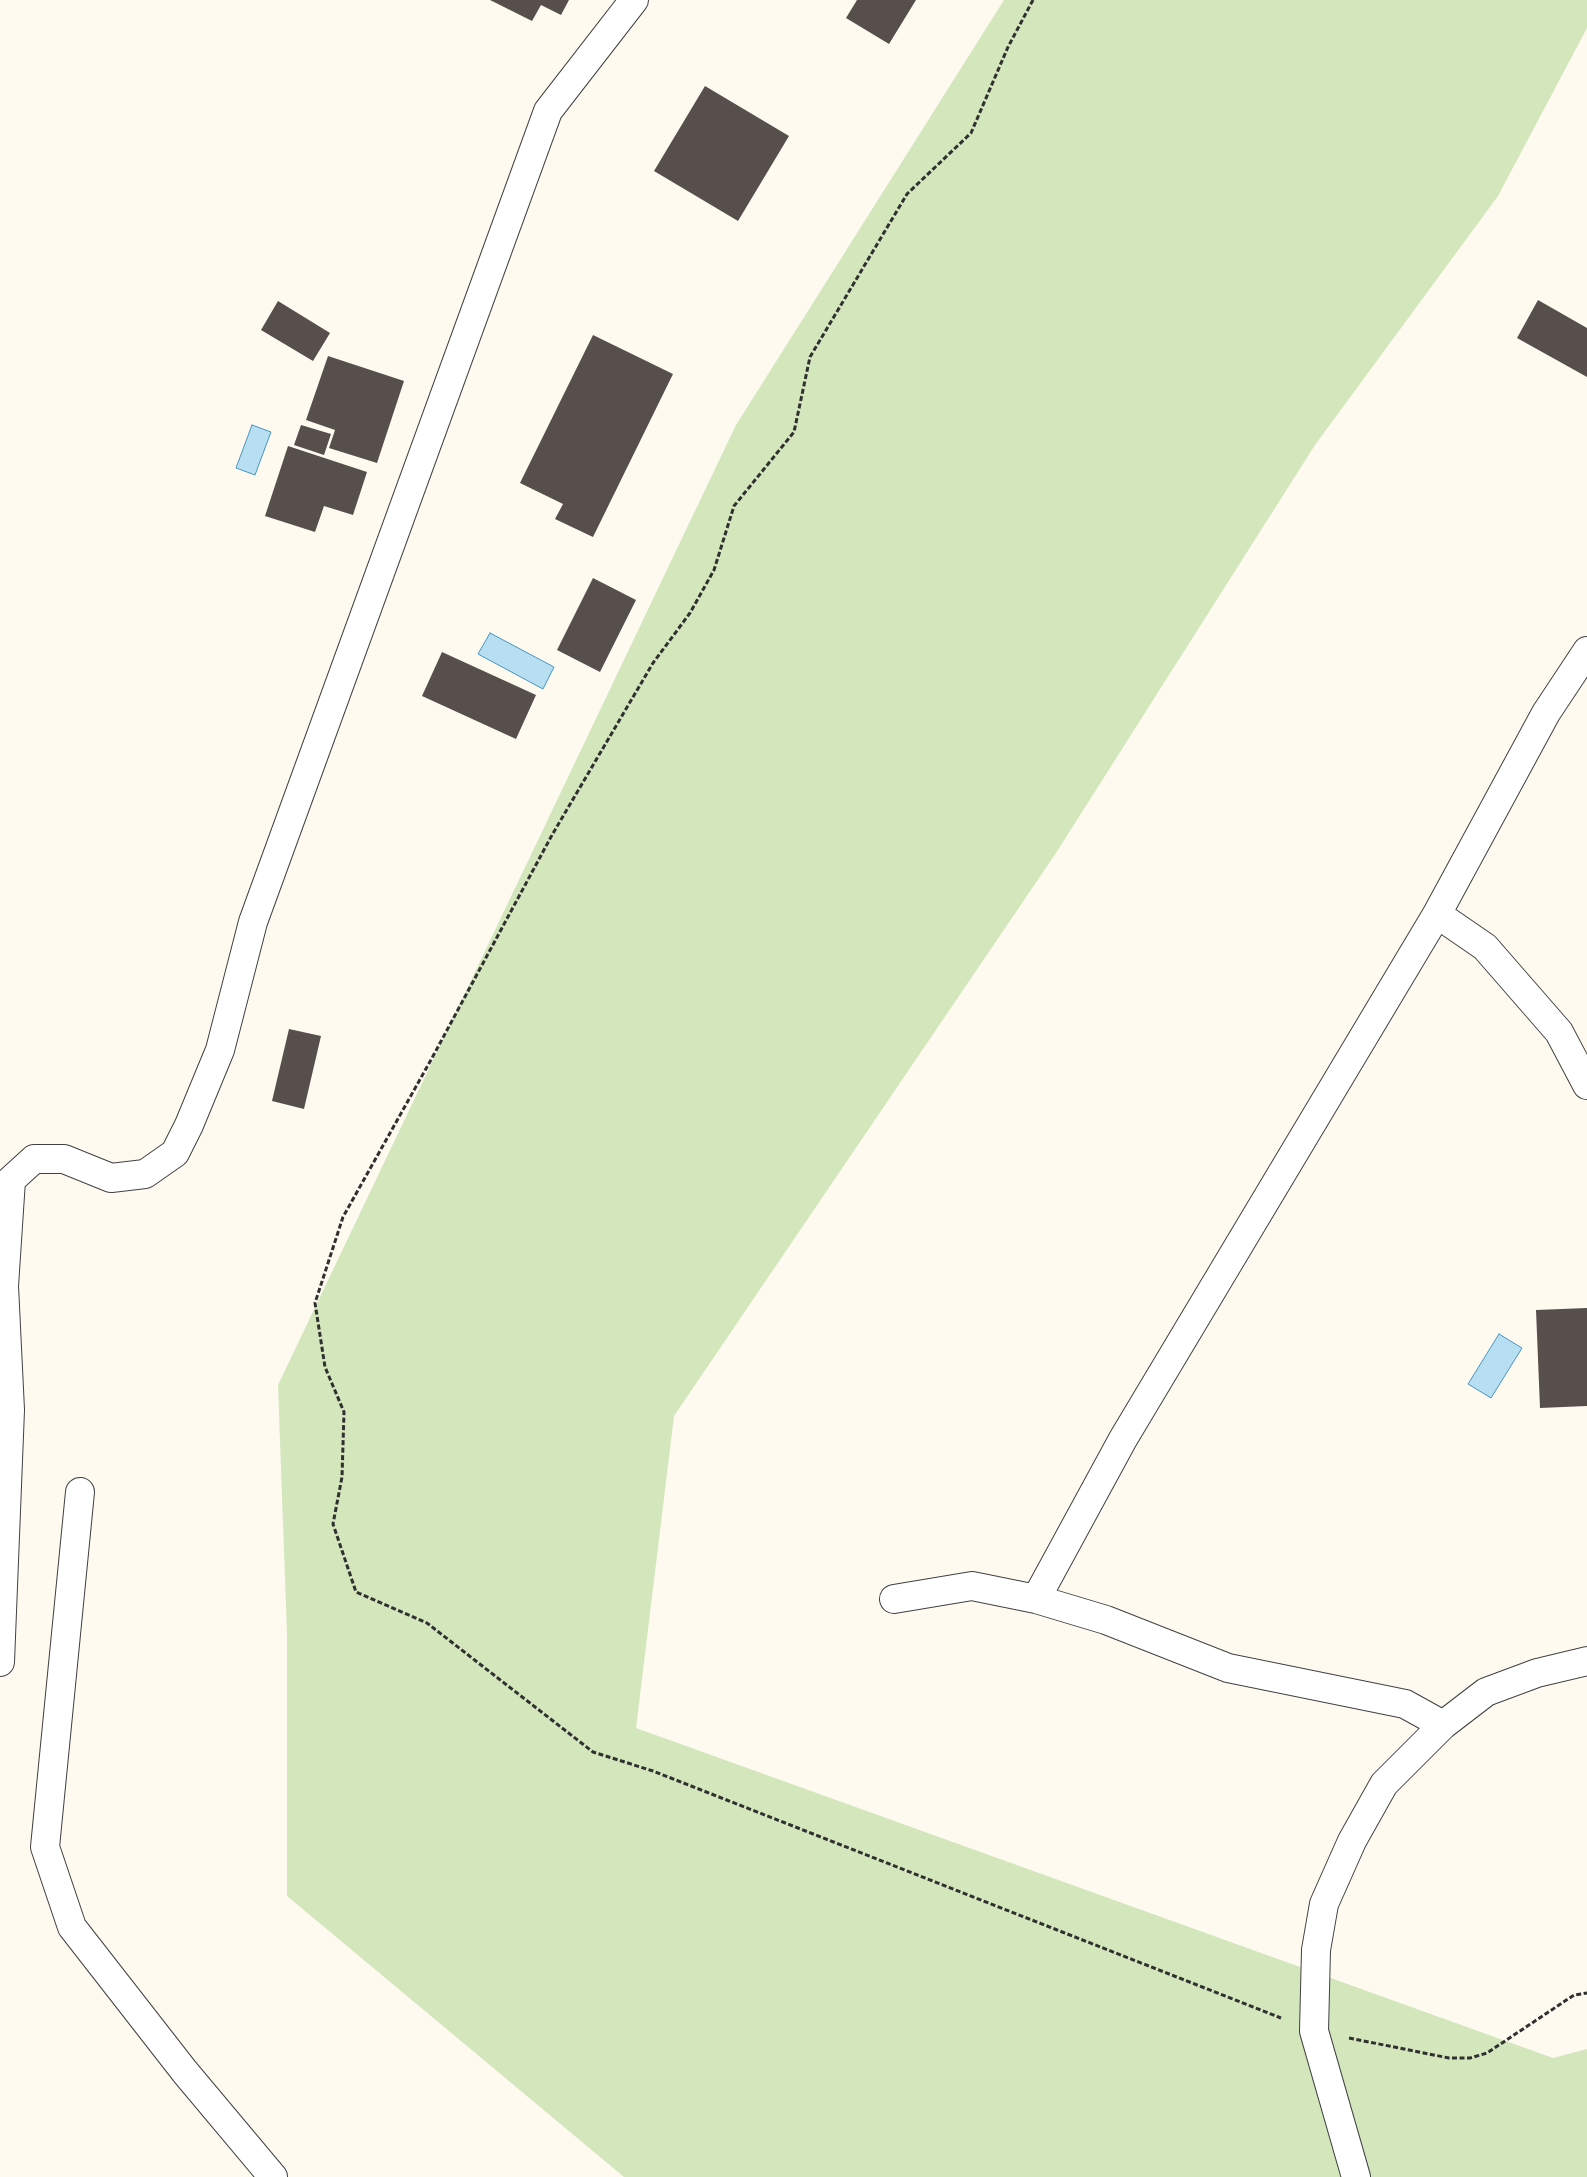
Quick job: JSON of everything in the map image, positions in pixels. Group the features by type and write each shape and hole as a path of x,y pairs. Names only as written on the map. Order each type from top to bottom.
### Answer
{"street":[{"path":"0,1662 10,1410 4,1286 11,1180 34,1159 64,1159 112,1178 145,1174 175,1153 189,1125 220,1050 253,922 548,110 634,0"},
{"path":"1036,1599 1123,1439 1437,914 1546,713 1587,651"},
{"path":"1437,914 1485,948 1559,1032 1587,1085"},
{"path":"80,1492 45,1847 72,1927 185,2072 273,2177"},
{"path":"894,1599 972,1586 1036,1599 1106,1620 1228,1668 1406,1704 1443,1725"},
{"path":"1356,2177 1314,2031 1316,1950 1324,1904 1352,1841 1384,1784 1443,1725 1486,1692 1537,1673 1587,1661"}],"path":[{"path":"1032,0 1008,46 971,133 907,194 810,357 794,432 734,506 714,570 690,613 653,663 552,835 432,1058 342,1217 316,1303 325,1367 344,1412 342,1477 333,1524 356,1592 427,1623 593,1752 662,1774 1314,2031 1449,2058 1470,2058 1487,2053 1574,1995 1587,1993"}],"green space":[{"path":"1004,0 1587,0 1587,28 1498,196 1315,445 1056,853 674,1416 636,1728 1553,2058 1587,2049 1587,2177 624,2177 287,1896 287,1634 278,1385 736,425"}],"water":[{"path":"252,425 271,432 255,475 236,468"},
{"path":"490,633 554,667 543,689 478,654"},
{"path":"1499,1334 1522,1348 1491,1398 1468,1384"}],"building":[{"path":"490,0 569,0 561,15 541,5 532,21"},
{"path":"857,0 916,0 889,44 846,18"},
{"path":"705,86 789,136 738,221 654,171"},
{"path":"1538,300 1587,328 1587,377 1517,338"},
{"path":"278,301 330,333 313,361 261,330"},
{"path":"593,335 673,374 593,537 555,519 563,504 520,483"},
{"path":"328,356 404,381 377,463 329,448 335,430 306,420"},
{"path":"301,425 331,434 324,455 294,445"},
{"path":"288,446 367,472 353,515 324,506 315,532 265,516"},
{"path":"593,578 636,600 600,672 557,650"},
{"path":"442,652 536,695 516,739 422,696"},
{"path":"289,1029 321,1036 304,1109 272,1101"},
{"path":"1587,1308 1587,1406 1540,1408 1536,1310"}]}
